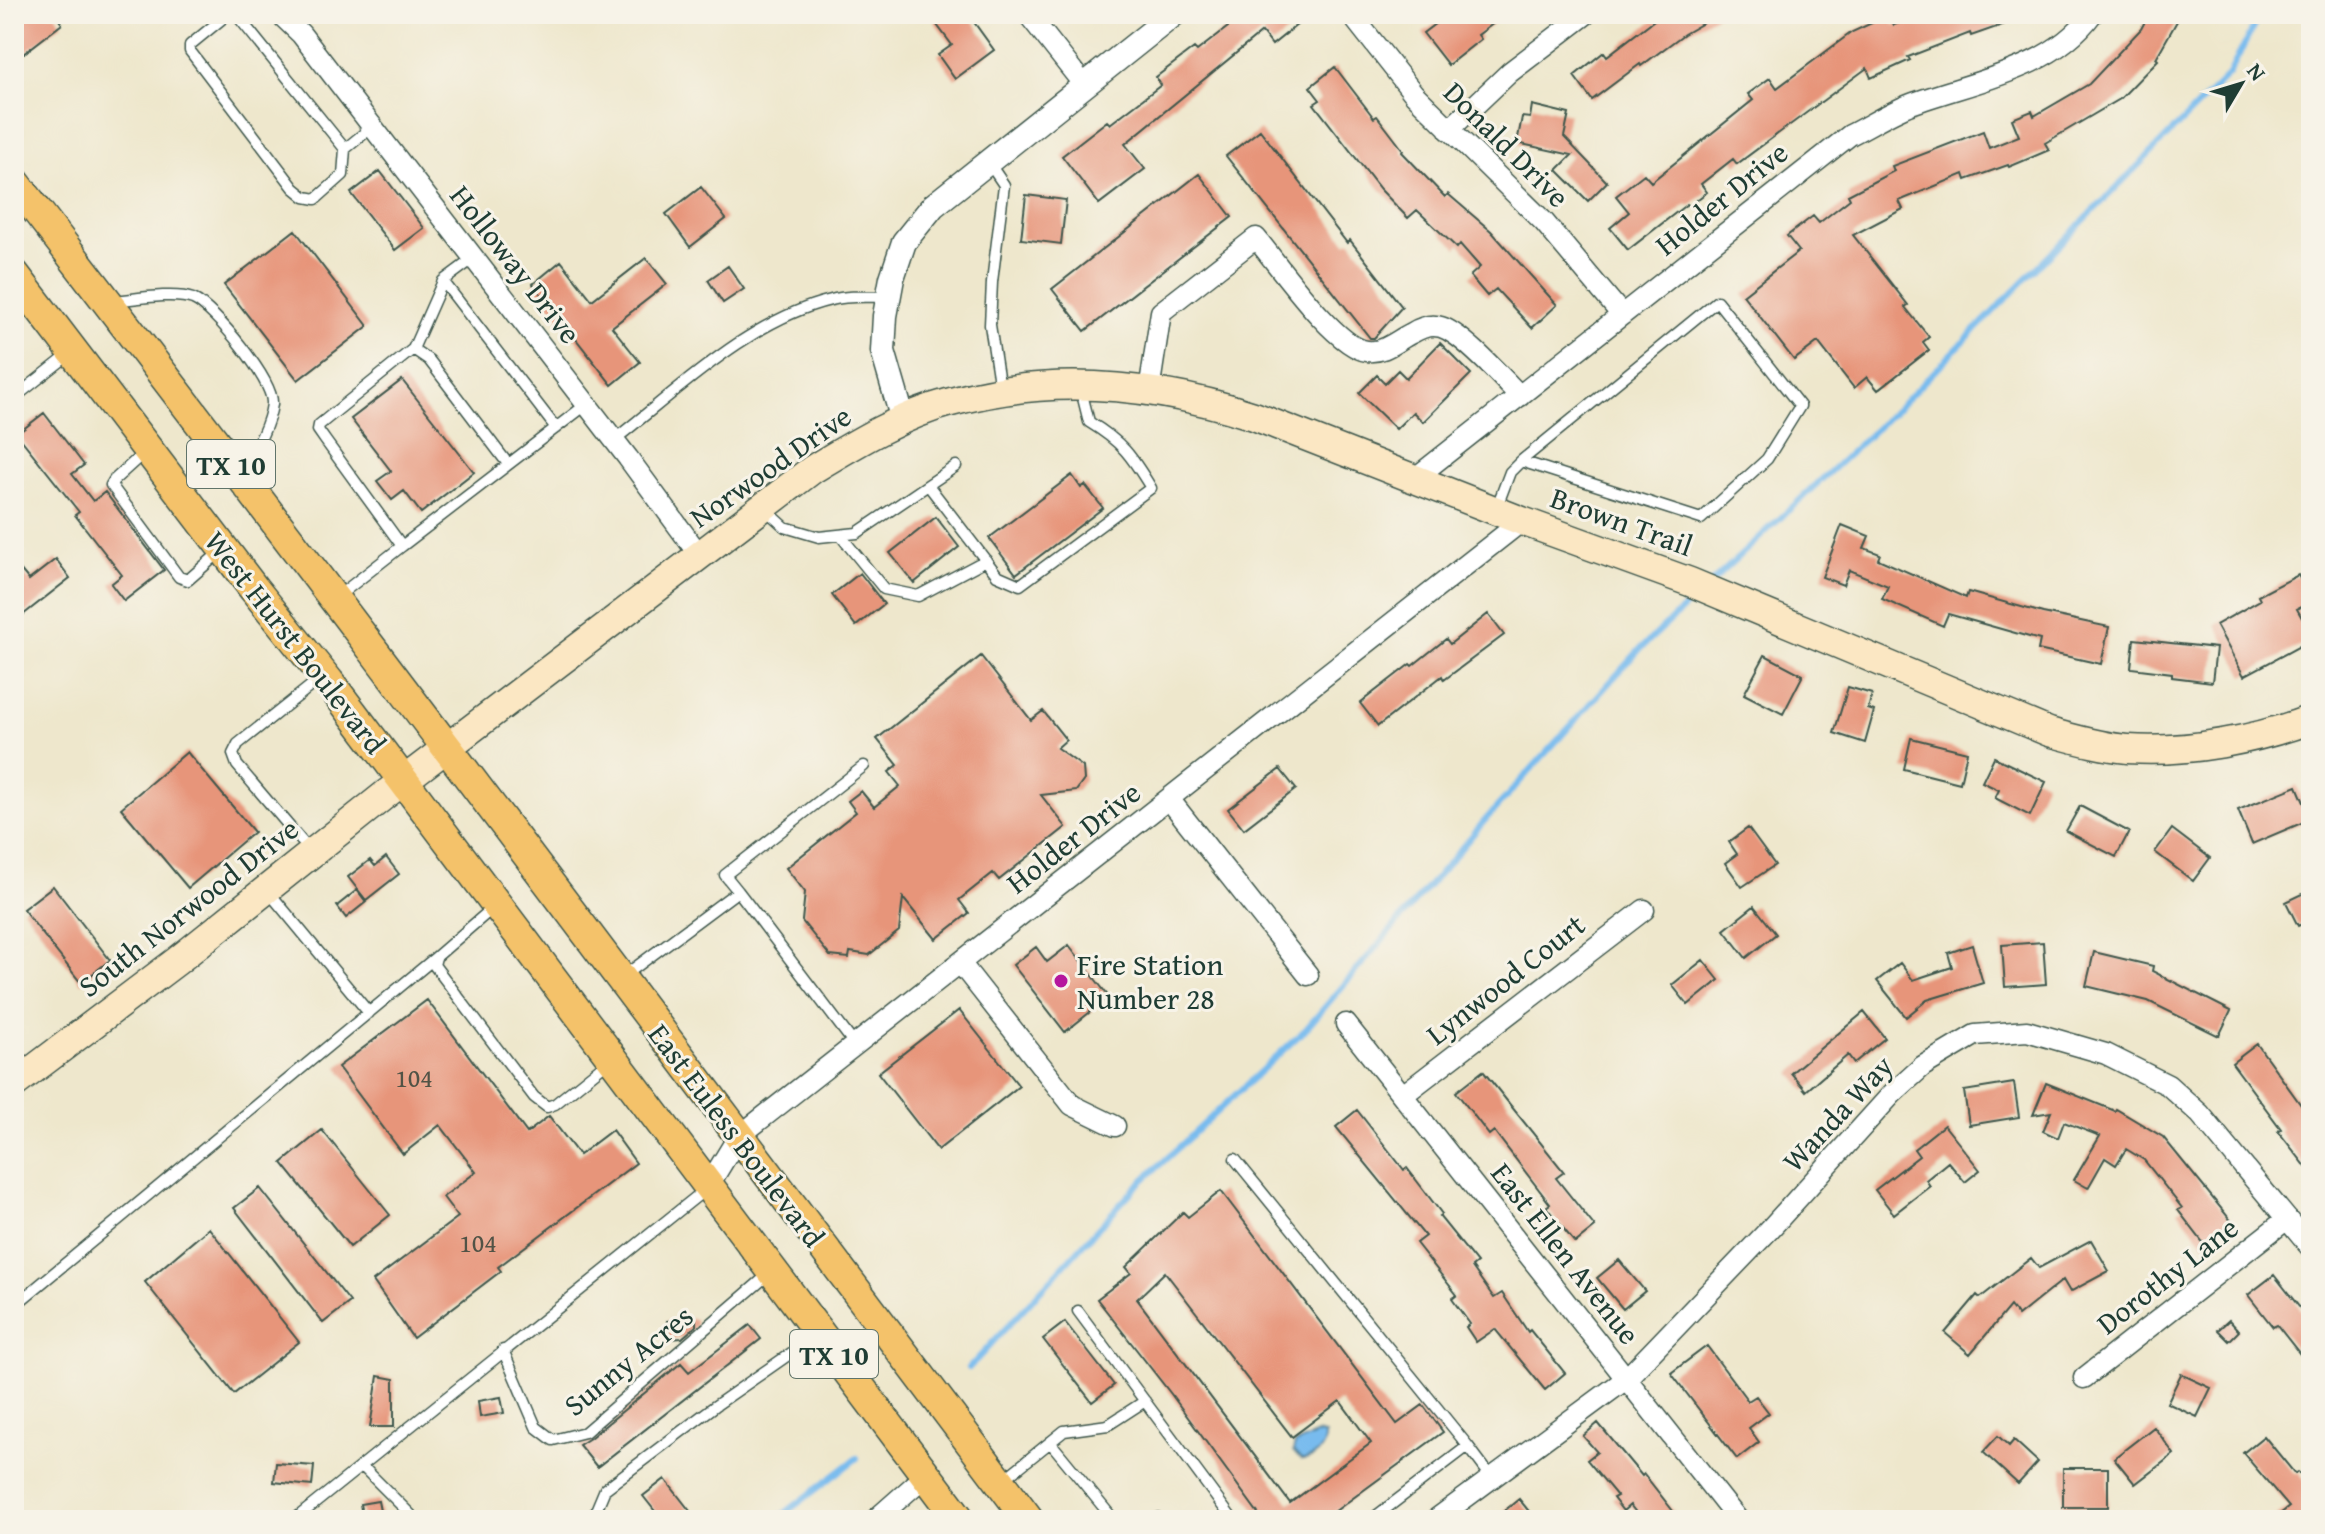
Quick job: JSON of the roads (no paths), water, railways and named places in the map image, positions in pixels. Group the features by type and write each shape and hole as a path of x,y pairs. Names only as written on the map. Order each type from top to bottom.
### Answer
{"main road":[{"name":"West Hurst Boulevard","path":"14,181 448,748"},
{"name":"West Hurst Boulevard","path":"14,274 404,781"},
{"name":"Brown Trail","path":"903,420 949,402 1000,391 1079,384 1209,401 1723,595 2049,732 2129,749 2223,745 2309,727"},
{"name":"Norwood Drive","path":"404,781 813,469 903,420"},
{"name":"East Euless Boulevard","path":"448,748 1029,1520"},
{"name":"East Euless Boulevard","path":"404,781 707,1188 960,1520"},
{"name":"South Norwood Drive","path":"14,1084 404,781"}],"street":[{"name":"Holloway Drive","path":"280,14 301,34 587,404 700,556"},
{"path":"1028,14 1084,85"},
{"path":"903,420 883,351 888,296 904,242 933,206 1174,14"},
{"name":"Donald Drive","path":"1351,14 1414,94 1544,222 1622,315"},
{"path":"1449,130 1510,72 1586,14"},
{"name":"Holder Drive","path":"1414,479 1850,135 1907,105 2032,63 2062,45 2092,14"},
{"path":"1149,391 1161,312 1256,238 1316,313 1349,345 1367,351 1386,349 1422,328 1439,326 1454,333 1520,396"},
{"path":"1490,546 1495,511"},
{"name":"Holder Drive","path":"707,1188 738,1137 1522,521"},
{"path":"1169,799 1308,975"},
{"name":"Lynwood Court","path":"1403,1095 1644,910"},
{"path":"961,964 1072,1105 1115,1126"},
{"name":"East Ellen Avenue","path":"1346,1024 1738,1520"},
{"name":"Wanda Way","path":"1442,1518 1626,1379 1770,1229 1892,1094 1923,1066 1975,1035 2027,1031 2106,1054 2168,1085 2200,1114 2311,1248"},
{"name":"Dorothy Lane","path":"2084,1378 2287,1219"},
{"path":"875,1520 926,1475"}],"lane":[{"path":"228,14 190,45 190,51 294,188 305,197 316,199 343,175 345,149 236,14"},
{"path":"345,149 372,127"},
{"path":"988,161 1004,185 990,325 1000,391"},
{"path":"402,546 318,430 323,420 413,349 443,281 474,258"},
{"path":"443,281 556,428"},
{"path":"614,440 724,354 774,322 835,298 888,296"},
{"path":"106,301 191,298 208,309 264,377 271,392 272,405 259,441 240,477"},
{"path":"1495,511 1510,472 1521,461 1717,301 1800,406 1767,459 1701,519 1521,461"},
{"path":"413,349 429,360 508,464"},
{"path":"14,398 73,351"},
{"path":"928,485 997,575 1020,585 1151,488 1133,458 1116,438 1089,422 1079,384"},
{"path":"334,599 587,404"},
{"path":"148,449 111,485 179,577 188,580 224,549"},
{"path":"764,507 785,527 819,537 857,533 956,466"},
{"path":"840,535 884,589 918,596 986,560"},
{"path":"312,853 237,765 233,754 238,744 324,676"},
{"path":"855,1046 725,875 864,766"},
{"path":"267,890 369,1013"},
{"path":"620,980 738,891"},
{"path":"14,1306 497,905"},
{"path":"436,957 434,965 534,1097 547,1107 555,1104 612,1058"},
{"path":"1235,1159 1492,1478"},
{"path":"294,1520 707,1188"},
{"name":"Sunny Acres","path":"503,1350 536,1427 553,1440 585,1432 772,1272"},
{"path":"1078,1311 1233,1520"},
{"path":"592,1520 605,1489 715,1406 819,1334"},
{"path":"1000,1482 1064,1431 1108,1425 1145,1401"},
{"path":"1050,1442 1114,1520"},
{"path":"1371,1520 1468,1446"},
{"path":"362,1466 416,1520"}],"water":[{"path":"1320,1433 1325,1435 1325,1440 1320,1451 1301,1460 1293,1451 1295,1444"}],"waterway":[{"path":"1712,582 1899,407 2229,74 2260,14"},
{"path":"969,1368 1136,1187 1306,1029 1487,818 1641,648 1698,595"},
{"path":"776,1520 857,1458"}],"place":[{"name":"Fire Station Number 28","path":"1061,981"}]}
